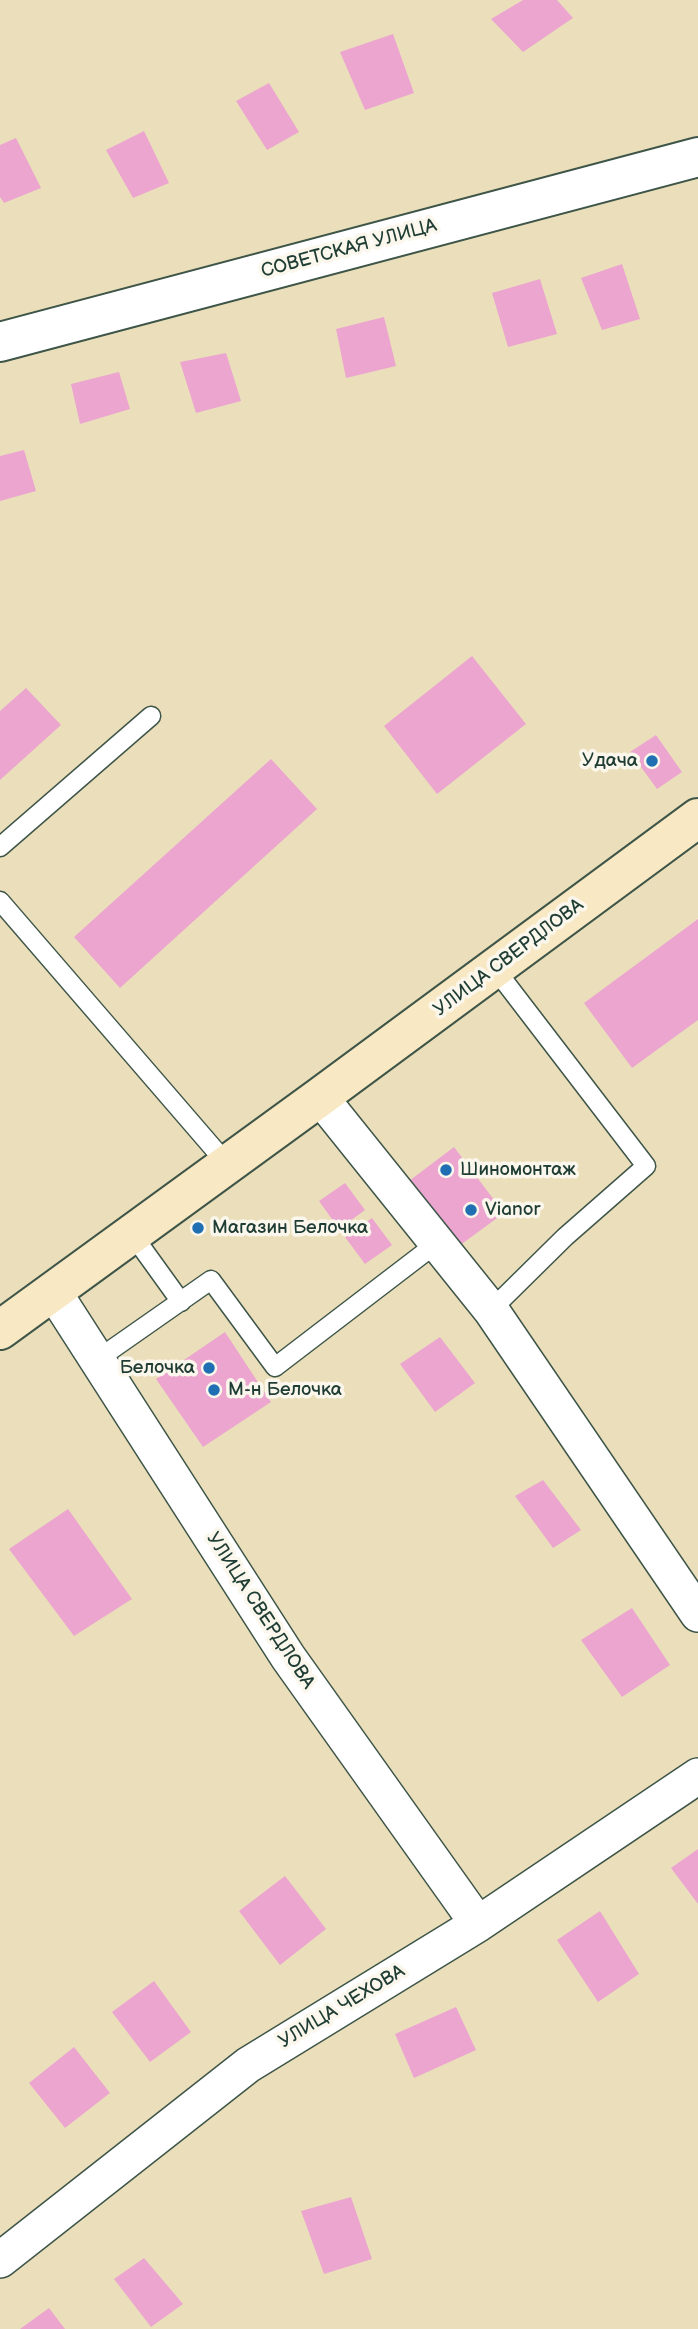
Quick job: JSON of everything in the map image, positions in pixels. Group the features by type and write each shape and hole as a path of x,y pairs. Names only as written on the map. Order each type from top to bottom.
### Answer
{"main road":[{"name":"УЛИЦА СВЕРДЛОВА","path":"0,1330 698,818"}],"street":[{"name":"СОВЕТСКАЯ УЛИЦА","path":"0,342 698,157"},
{"path":"320,1097 491,1310 698,1614"},
{"name":"УЛИЦА СВЕРДЛОВА","path":"53,1291 288,1657 478,1924"},
{"name":"УЛИЦА ЧЕХОВА","path":"0,2260 248,2065 478,1924 698,1776"}],"lane":[{"path":"0,847 152,716"},
{"path":"0,901 227,1164"},
{"path":"491,1310 565,1237 646,1166 495,969"},
{"path":"132,1234 181,1302"},
{"path":"98,1359 211,1280 275,1367 437,1243"}],"building":[{"path":"523,0 557,0 573,18 523,52 491,19"},
{"path":"393,34 414,93 365,110 340,52"},
{"path":"269,83 299,132 267,150 236,101"},
{"path":"144,131 169,183 133,198 106,150"},
{"path":"16,138 41,188 4,203 0,197 0,145"},
{"path":"622,264 640,319 602,330 581,278"},
{"path":"540,279 557,334 508,347 492,293"},
{"path":"384,317 396,366 346,378 336,329"},
{"path":"226,353 241,401 196,413 180,362"},
{"path":"119,372 130,409 80,424 71,384"},
{"path":"24,450 36,491 0,501 0,456"},
{"path":"472,656 526,724 437,794 384,726"},
{"path":"26,688 61,725 0,780 0,711"},
{"path":"656,735 682,772 657,789 630,752"},
{"path":"271,759 317,809 120,988 74,937"},
{"path":"698,919 698,1020 632,1068 584,1003"},
{"path":"454,1147 504,1213 459,1246 409,1181"},
{"path":"345,1183 365,1210 339,1229 319,1201"},
{"path":"372,1218 392,1245 365,1264 345,1237"},
{"name":"М-н Белочка","path":"225,1332 271,1402 203,1447 156,1379"},
{"path":"440,1337 475,1383 435,1412 400,1364"},
{"path":"543,1480 581,1530 553,1548 515,1496"},
{"path":"68,1509 132,1599 74,1636 9,1549"},
{"path":"632,1608 670,1665 622,1697 581,1640"},
{"path":"698,1849 698,1904 671,1868"},
{"path":"285,1876 326,1929 280,1965 239,1911"},
{"path":"600,1911 639,1974 598,2002 557,1940"},
{"path":"154,1981 191,2032 150,2062 112,2012"},
{"path":"456,2007 476,2050 414,2078 395,2034"},
{"path":"74,2047 110,2093 65,2128 29,2083"},
{"path":"351,2197 372,2259 324,2274 301,2211"},
{"path":"144,2258 183,2304 151,2327 114,2279"},
{"path":"49,2308 65,2329 20,2329"}],"place":[{"name":"Удача","path":"652,761"},
{"name":"Шиномонтаж","path":"446,1170"},
{"name":"Vianor","path":"471,1210"},
{"name":"Магазин Белочка","path":"198,1228"},
{"name":"Белочка","path":"209,1368"},
{"name":"М-н Белочка","path":"214,1390"}]}
